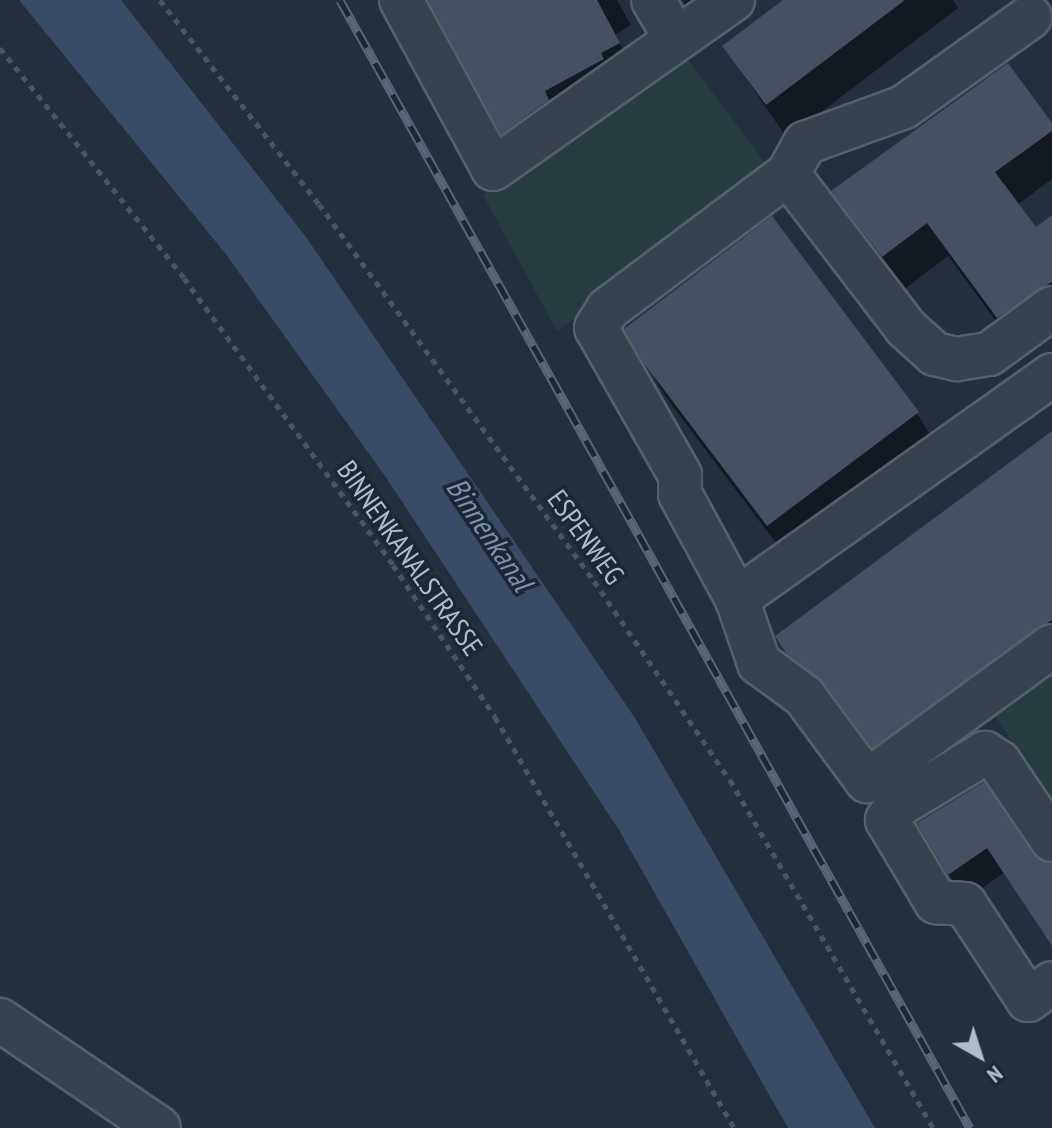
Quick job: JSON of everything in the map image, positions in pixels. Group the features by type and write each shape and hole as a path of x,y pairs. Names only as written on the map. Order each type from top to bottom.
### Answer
{"street":[{"path":"401,0 493,169 582,110 733,0"},
{"path":"653,0 676,39"},
{"path":"1033,21 956,58 904,107 805,143 788,174 608,309 596,328 680,475 680,494 737,599 759,663 804,696 867,781 1052,646"},
{"path":"788,174 906,328 935,354 957,359 989,354 1052,308"},
{"path":"737,599 1052,375"},
{"path":"1052,840 999,762 985,753 896,807 887,820 936,902 965,904 1028,1000 1052,983"},
{"path":"0,1020 159,1128"}],"path":[{"name":"ESPENWEG","path":"160,0 319,204 594,581 730,780 933,1128"},
{"name":"BINNENKANALSTRASSE","path":"0,48 184,278 402,577 559,821 734,1128"}],"green space":[{"path":"685,56 773,173 557,331 483,195 530,158 536,167"},
{"path":"1052,660 1052,802 989,707"}],"water":[{"name":"Binnenkanal","path":"19,0 121,0 306,237 635,718 875,1128 788,1128 619,830 385,476 225,253"}],"building":[{"path":"428,0 597,0 620,43 601,53 604,59 545,91 549,100 501,134"},
{"path":"783,0 905,0 766,105 722,46"},
{"path":"1008,63 1052,123 1052,131 995,172 1036,227 1052,215 1052,282 997,318 927,223 882,257 831,191"},
{"path":"772,216 919,412 767,526 643,362 624,329"},
{"path":"1052,431 1052,620 872,748 823,682 786,653 775,636"},
{"path":"984,782 1032,853 1052,864 1052,946 987,848 948,875 917,823"}],"railway":[{"path":"340,0 970,1128"}]}
